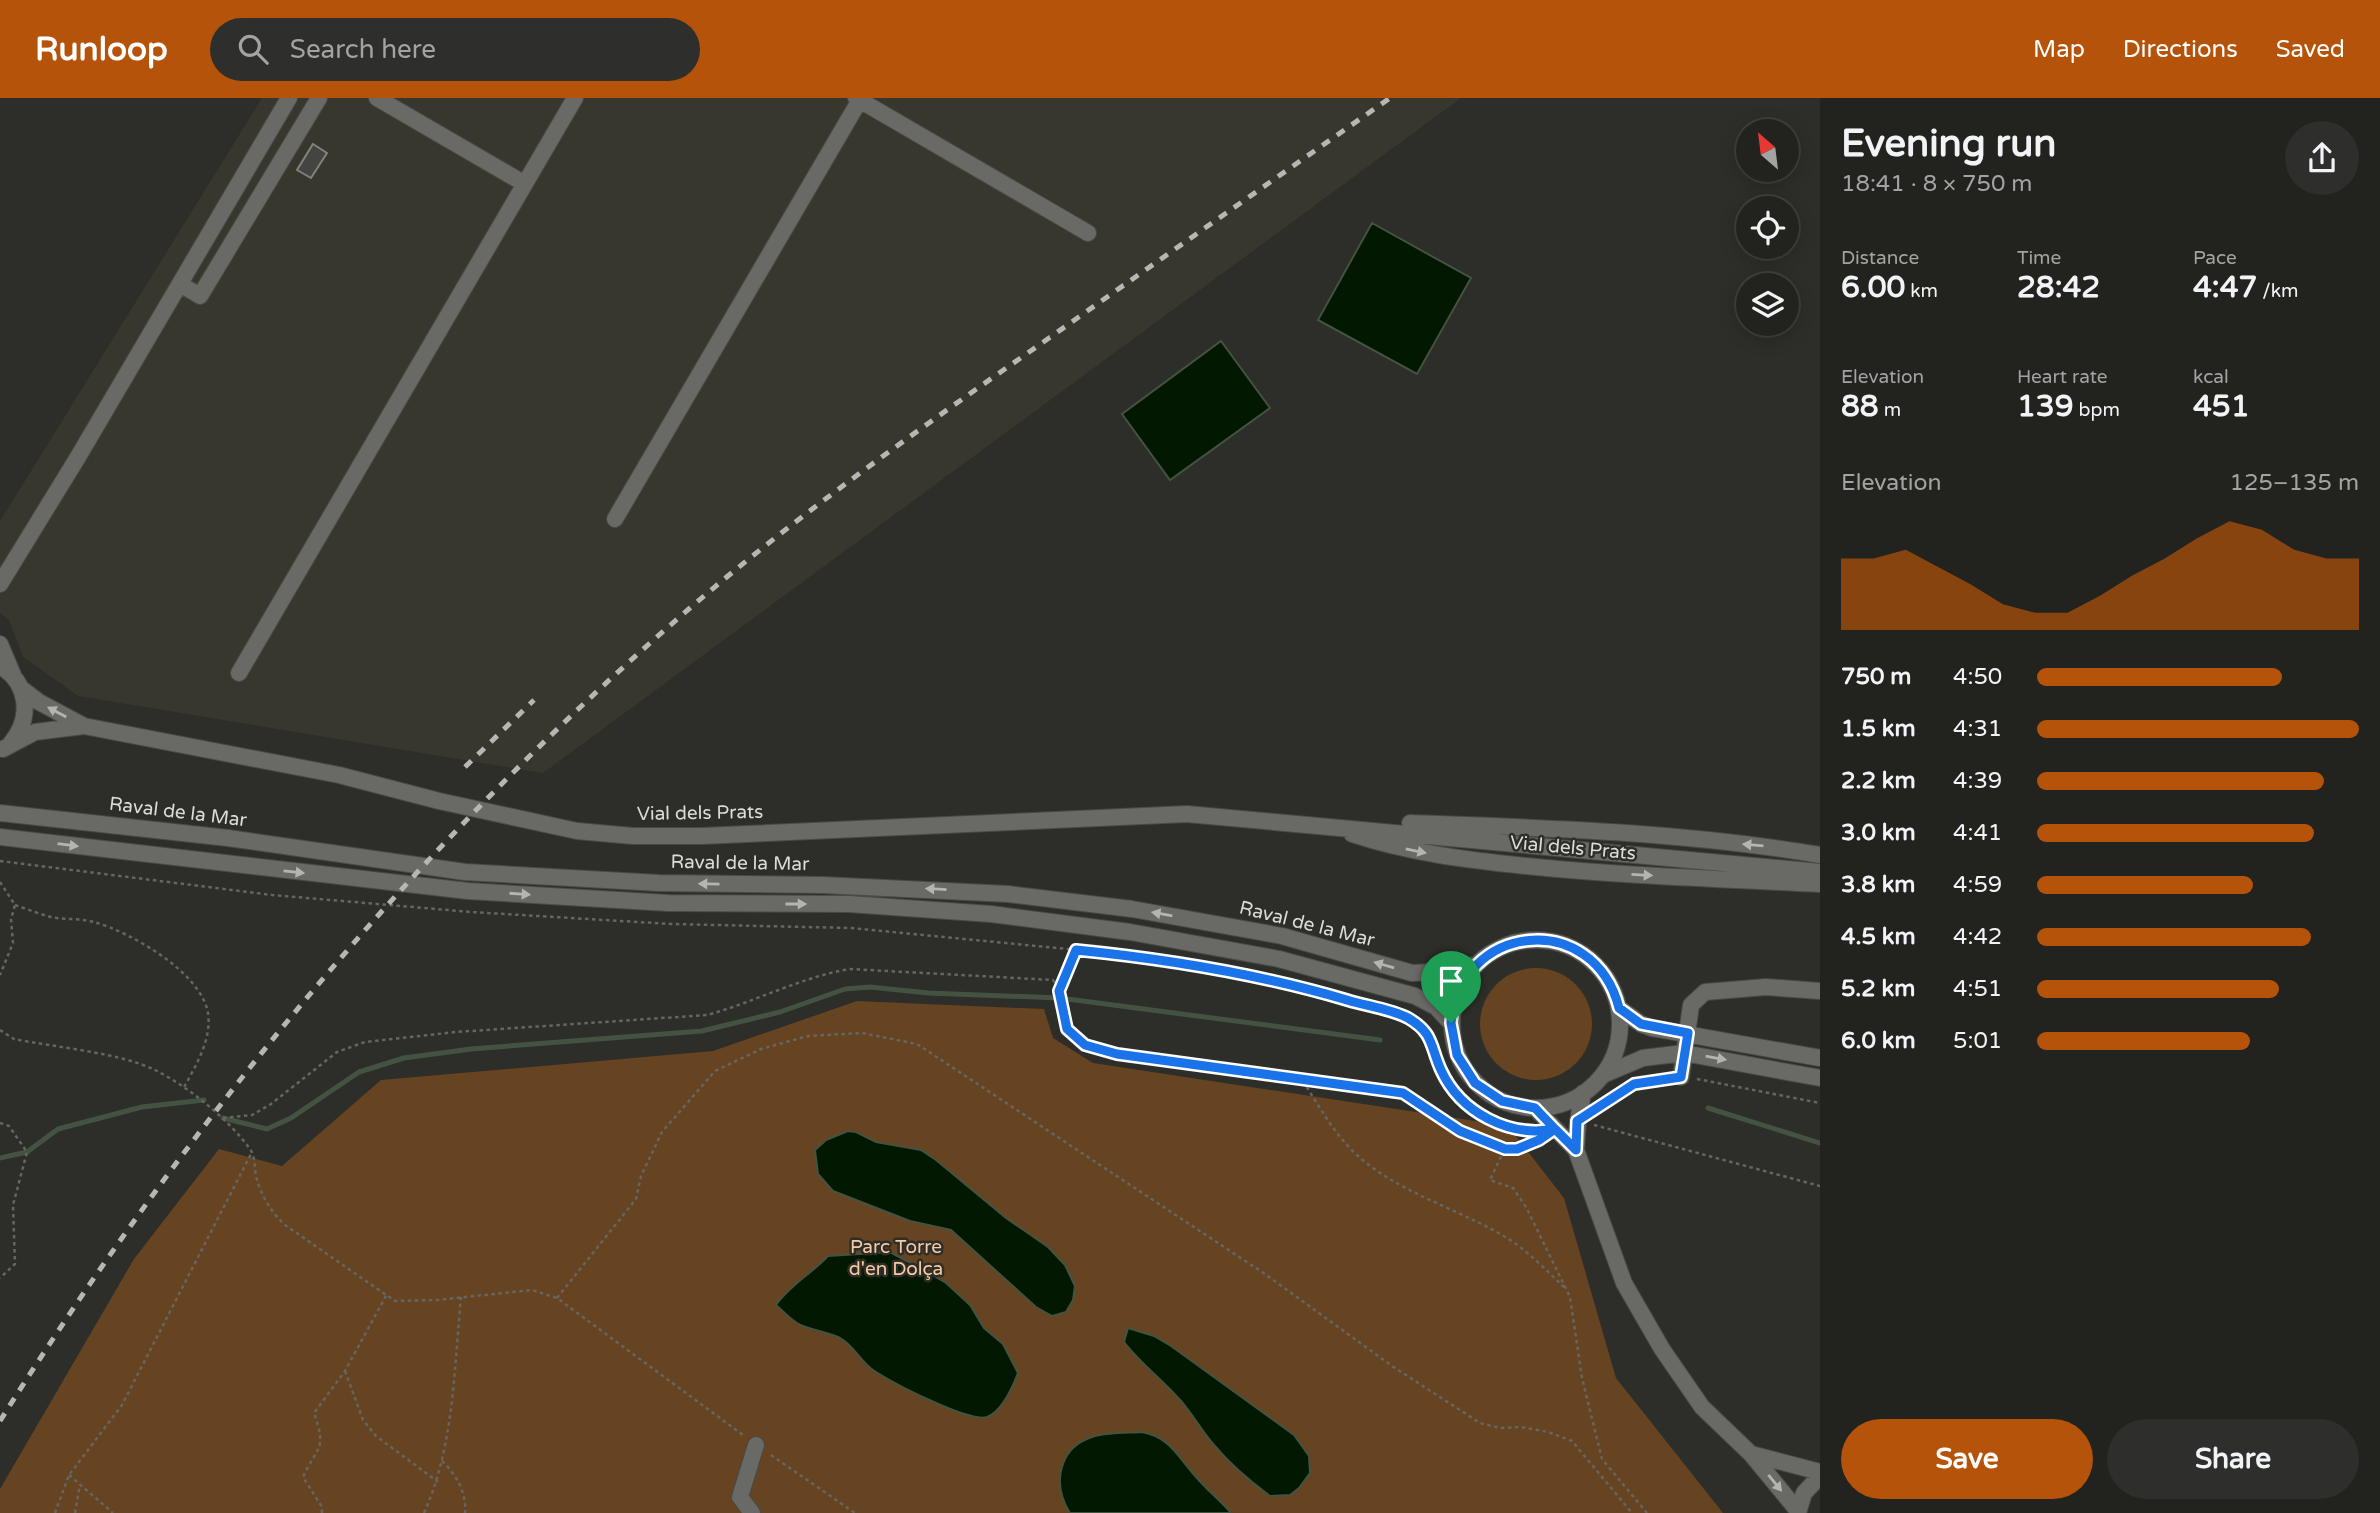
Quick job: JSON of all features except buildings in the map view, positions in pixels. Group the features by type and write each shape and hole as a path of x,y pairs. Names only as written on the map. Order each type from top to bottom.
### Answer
{"street":[{"path":"0,584 289,98"},
{"path":"180,284 200,296 319,98"},
{"path":"377,98 525,184"},
{"path":"239,673 575,98"},
{"path":"615,519 859,99 1088,233"},
{"name":"Vial dels Prats","path":"0,644 11,677 25,700 23,723 12,742 1,749"},
{"name":"Vial dels Prats","path":"11,677 48,708 84,726 339,775 552,826 633,836 729,835 1138,814 1187,814 1820,872"},
{"name":"Vial dels Prats","path":"1,749 35,732 84,726"},
{"name":"Raval de la Mar","path":"0,813 228,838 465,872 659,883 823,885 1008,894 1132,909 1282,936 1412,972 1432,972 1475,965 1508,944 1534,939 1560,943 1594,962 1610,984 1619,1008 1619,1036 1610,1063 1583,1093 1568,1101 1535,1108 1502,1101 1475,1083 1457,1055 1451,1023 1455,998 1475,965"},
{"name":"Vial dels Prats","path":"1327,825 1404,823 1604,832 1766,846 1820,855"},
{"name":"Vial dels Prats","path":"1327,825 1380,844 1489,862 1597,873 1820,884"},
{"name":"Raval de la Mar","path":"0,837 468,891 668,903 849,904 1003,916 1130,932 1279,959 1415,996 1436,1007 1451,1023"},
{"path":"1681,1077 1691,1005 1705,992 1766,987 1820,991"},
{"path":"1619,1008 1641,1024 1820,1058"},
{"name":"Raval de la Mar","path":"1602,1074 1643,1058 1684,1053 1820,1078"},
{"path":"1583,1093 1577,1121 1576,1150 1624,1283 1661,1349 1702,1407 1751,1454 1798,1512"},
{"path":"1535,1108 1576,1150"},
{"path":"752,1513 740,1497 757,1445"},
{"path":"1751,1454 1820,1474 1804,1493 1798,1512"}],"path":[{"path":"0,861 272,895 471,912 671,924 851,928 1129,956 1284,982 1407,1018 1430,1035 1441,1070 1470,1108 1495,1122 1517,1129 1538,1132 1555,1129"},
{"path":"0,882 15,905 52,918 92,921 148,944 195,989 208,1012 208,1032 200,1058 183,1089"},
{"path":"0,975 13,943 11,919 15,905"},
{"path":"1059,991 1076,950"},
{"path":"223,1118 252,1115 271,1104 337,1052 365,1042 456,1031 707,1015 746,1004 830,972 850,969 1053,980 1059,991 1067,1029 1085,1045 1117,1054 1250,1070 1302,1080 1403,1093 1460,1131 1505,1149 1517,1149 1539,1140 1555,1129"},
{"path":"0,1030 14,1039 125,1060 155,1070 183,1089 223,1118 252,1152 257,1180 275,1215 395,1301 532,1290 557,1298 757,1445 855,1513"},
{"path":"557,1298 636,1199 641,1176 662,1132 715,1071 761,1049 808,1036 862,1033 906,1041 917,1044 1016,1108 1265,1274 1392,1366 1480,1423 1548,1432 1572,1441 1632,1513"},
{"path":"1577,1121 1634,1084 1681,1077 1820,1103"},
{"path":"1302,1080 1339,1138 1368,1165 1430,1202 1503,1235 1538,1262 1566,1290"},
{"path":"1577,1121 1820,1186"},
{"path":"0,1123 9,1126 27,1152 13,1205 15,1264 0,1278"},
{"path":"1505,1149 1490,1180 1513,1188 1526,1207 1570,1297 1582,1378 1602,1459 1647,1513"},
{"path":"55,1513 69,1475 122,1405 252,1152"},
{"path":"322,1513 322,1507 303,1477 320,1449 322,1436 314,1413 345,1371 387,1294"},
{"path":"424,1513 438,1482 450,1415 461,1297"},
{"path":"345,1371 363,1420 376,1436 438,1482"},
{"path":"442,1461 454,1472 465,1498 465,1513"},
{"path":"69,1475 113,1513"},
{"path":"75,1513 79,1484"}],"shaded area":[{"path":"262,98 1461,98 543,773 78,696 23,657 9,620 0,613 0,521"},
{"path":"1372,223 1471,278 1417,374 1318,320"},
{"path":"1221,341 1270,408 1170,480 1122,414"},
{"path":"848,1131 876,1142 921,1150 1006,1218 1048,1247 1065,1265 1075,1286 1073,1300 1066,1312 1052,1316 1036,1307 951,1230 910,1221 833,1191 818,1174 815,1150 826,1140"},
{"path":"890,1252 945,1282 970,1305 984,1328 1003,1344 1018,1373 1006,1398 992,1414 978,1417 964,1414 912,1392 873,1370 843,1340 797,1323 776,1305 828,1256"},
{"path":"1128,1328 1154,1336 1171,1346 1294,1435 1309,1456 1310,1473 1299,1488 1290,1495 1270,1496 1233,1465 1181,1401 1124,1342"},
{"path":"1142,1432 1167,1443 1231,1513 1070,1513 1064,1502 1060,1480 1065,1458 1072,1450 1081,1442 1098,1435"}],"green space":[{"path":"1536,968 1557,972 1576,984 1588,1003 1592,1024 1588,1045 1576,1064 1557,1076 1536,1080 1515,1076 1496,1064 1484,1045 1480,1024 1484,1003 1496,984 1515,972"},
{"name":"Parc Torre d'en Dolça","path":"857,1001 1044,1009 1053,1038 1093,1063 1508,1126 1564,1198 1616,1378 1723,1513 0,1513 0,1489 134,1259 219,1149 282,1166 381,1080 713,1051"}],"waterway":[{"path":"223,1118 267,1129 291,1118 359,1072 404,1058 471,1049 702,1031 780,1012 845,989 870,987 928,993 1060,998 1380,1040"},
{"path":"0,1158 27,1152 58,1129 142,1107 204,1100"},
{"path":"1708,1108 1820,1143"}],"railway":[{"path":"0,1421 73,1309 230,1092 403,888 495,791 590,698 690,608 858,475 1390,98"},
{"path":"465,767 534,700"}],"route":[{"path":"1451,1023 1455,998 1475,965 1508,944 1534,939 1560,943 1584,954 1594,962 1610,984 1619,1008 1629,1017 1652,1028 1688,1033 1681,1077 1634,1084 1577,1121 1576,1150 1555,1129 1538,1132 1517,1129 1495,1122 1470,1108 1441,1070 1430,1035 1407,1018 1284,982 1129,956 1076,950 1059,991 1067,1029 1085,1045 1117,1054 1250,1070 1302,1080 1403,1093 1460,1131 1505,1149 1517,1149 1539,1140 1555,1129 1535,1108 1502,1101 1475,1083 1457,1055 1451,1023"}]}
